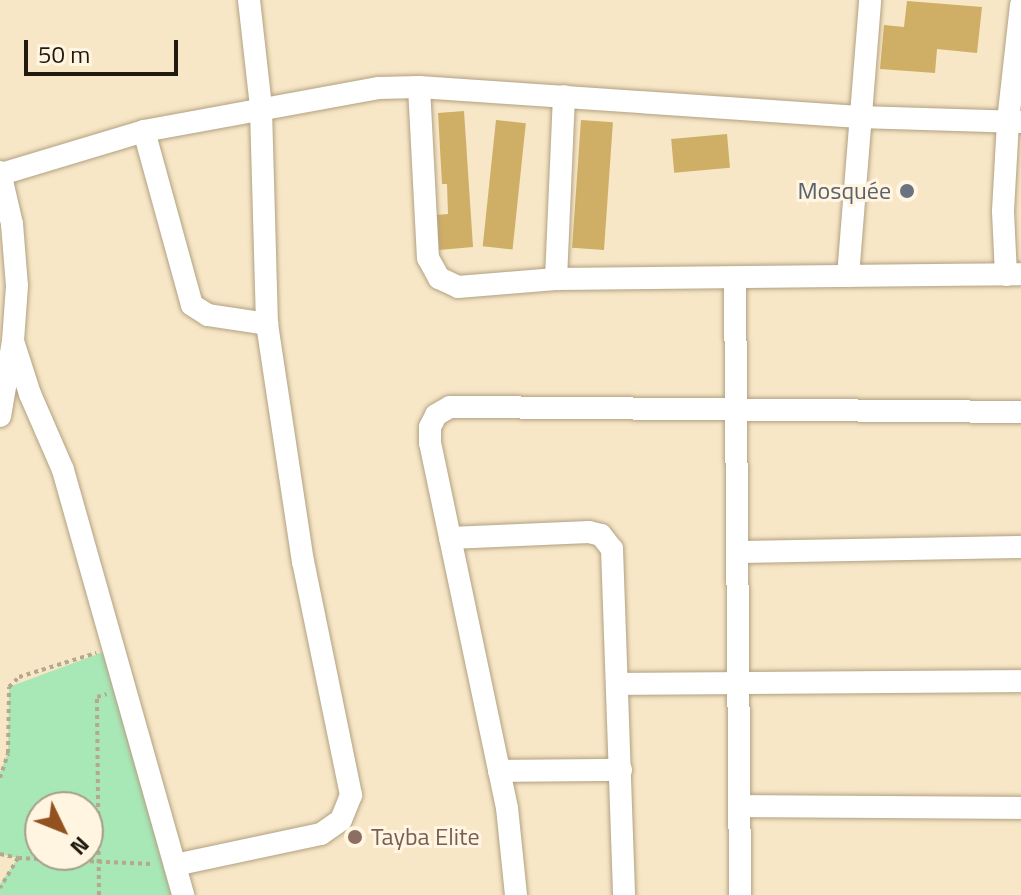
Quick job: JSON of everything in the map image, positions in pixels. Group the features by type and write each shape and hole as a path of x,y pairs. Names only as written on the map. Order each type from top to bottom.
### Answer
{"street":[{"path":"175,865 321,834 341,820 351,795 303,562 267,324 261,107 249,0"},
{"path":"848,276 870,0"},
{"path":"419,87 426,244 433,270 445,283 458,287 556,279 1013,274 1003,211 1014,122 1021,5"},
{"path":"0,416 13,341 17,286 12,224 0,173 144,131 331,94 419,87 859,117 1014,122"},
{"path":"556,279 564,96"},
{"path":"144,131 192,305 208,315 267,324"},
{"path":"735,279 737,683 742,806 740,895"},
{"path":"13,341 30,394 63,470 183,895"},
{"path":"516,895 511,834 430,427 436,415 450,407 1021,412"},
{"path":"450,538 567,532 601,535 612,549 624,895"},
{"path":"738,552 1021,547"},
{"path":"619,684 1021,681"},
{"path":"499,771 621,770"},
{"path":"742,806 1021,808"}],"path":[{"path":"0,778 8,753 9,687 19,677 114,648"},
{"path":"98,791 97,697 125,688"},
{"path":"0,854 24,858"},
{"path":"0,888 18,858"},
{"path":"104,861 175,865"},
{"path":"99,871 99,895"}],"green space":[{"path":"114,648 181,895 0,895 0,884 18,858 0,854 0,773 8,752 9,687"}],"building":[{"path":"907,1 982,7 977,53 937,49 935,73 880,69 884,25 904,27"},
{"path":"464,111 473,247 439,250 437,215 448,214 447,184 442,184 438,113"},
{"path":"496,120 526,123 513,249 483,246"},
{"path":"581,120 613,122 604,250 572,248"},
{"path":"727,134 730,168 674,173 671,139"}],"place":[{"name":"Mosquée","path":"907,191"},
{"name":"Tayba Elite","path":"355,837"}]}
